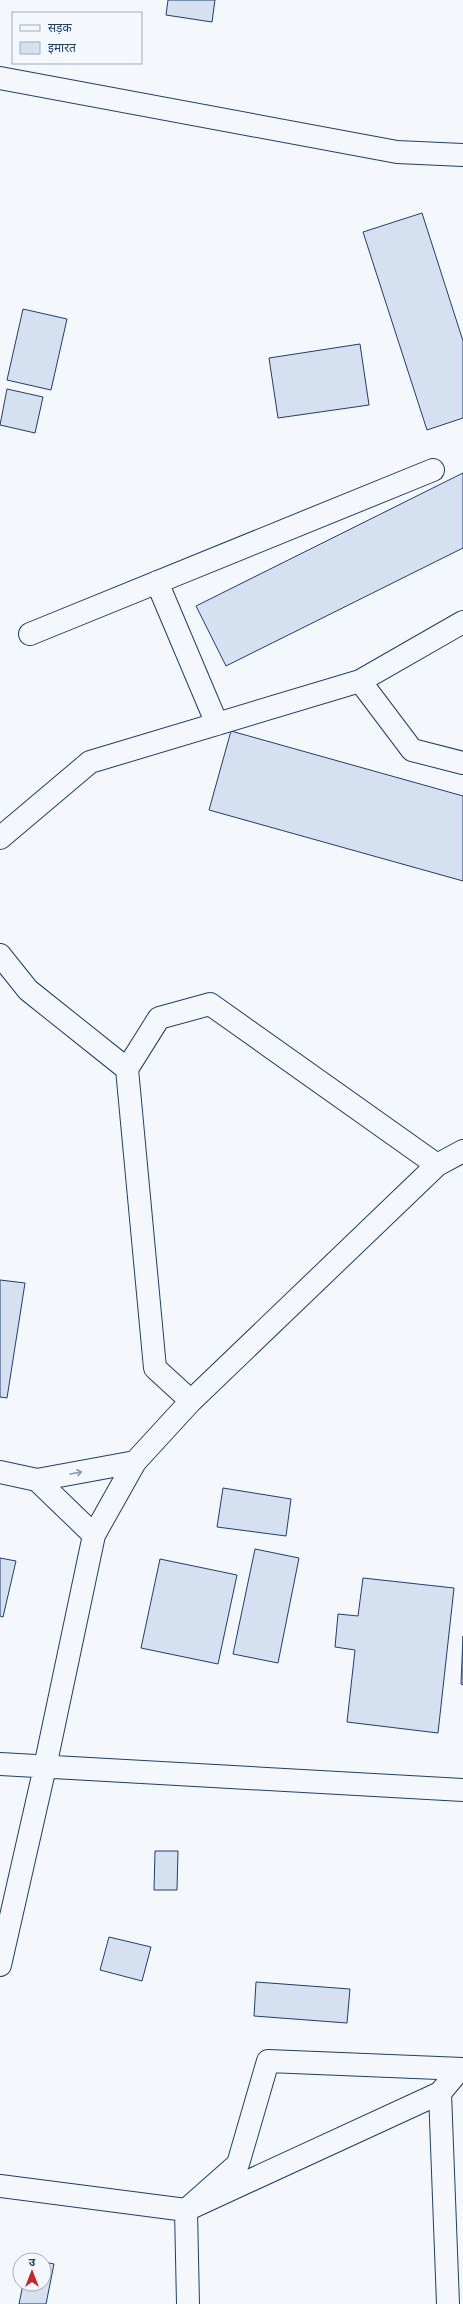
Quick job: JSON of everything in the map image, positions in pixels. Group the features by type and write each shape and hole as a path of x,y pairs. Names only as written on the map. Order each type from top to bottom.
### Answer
{"street":[{"path":"0,78 397,152 463,155"},
{"path":"30,634 433,470"},
{"path":"157,582 216,724"},
{"path":"0,838 90,762 360,681 463,622"},
{"path":"360,681 412,750 463,763"},
{"path":"0,955 28,990 127,1069"},
{"path":"191,1401 155,1368 127,1069 158,1018 210,1004 437,1165"},
{"path":"0,1965 45,1767 94,1535 135,1462 191,1401 437,1165 463,1151"},
{"path":"0,1472 38,1480 135,1462"},
{"path":"38,1480 94,1535"},
{"path":"0,1764 463,1790"},
{"path":"188,2304 186,2210 238,2164 268,2061 461,2069"},
{"path":"0,2186 186,2210 440,2093 461,2069"},
{"path":"440,2093 448,2304"}],"building":[{"path":"168,0 215,0 212,22 166,15"},
{"path":"422,213 463,341 463,418 427,430 363,232"},
{"path":"23,309 67,319 51,390 7,380"},
{"path":"360,344 369,405 278,418 269,358"},
{"path":"7,389 43,397 35,433 0,425"},
{"path":"463,473 463,548 226,666 196,606"},
{"path":"231,731 463,796 463,881 209,810"},
{"path":"0,1280 25,1283 7,1398 0,1397"},
{"path":"223,1488 291,1499 286,1536 217,1527"},
{"path":"255,1549 299,1558 278,1663 233,1654"},
{"path":"0,1558 16,1561 3,1617 0,1616"},
{"path":"160,1559 237,1575 218,1664 141,1648"},
{"path":"363,1578 454,1588 438,1733 347,1722 355,1650 335,1647 338,1614 358,1616"},
{"path":"463,1636 463,1685 461,1684"},
{"path":"155,1851 178,1851 177,1890 154,1890"},
{"path":"109,1937 151,1947 142,1981 100,1970"},
{"path":"256,1982 350,1989 347,2023 254,2016"},
{"path":"52,2264 54,2264 52,2274"},
{"path":"21,2292 48,2292 46,2304 19,2304"}]}
